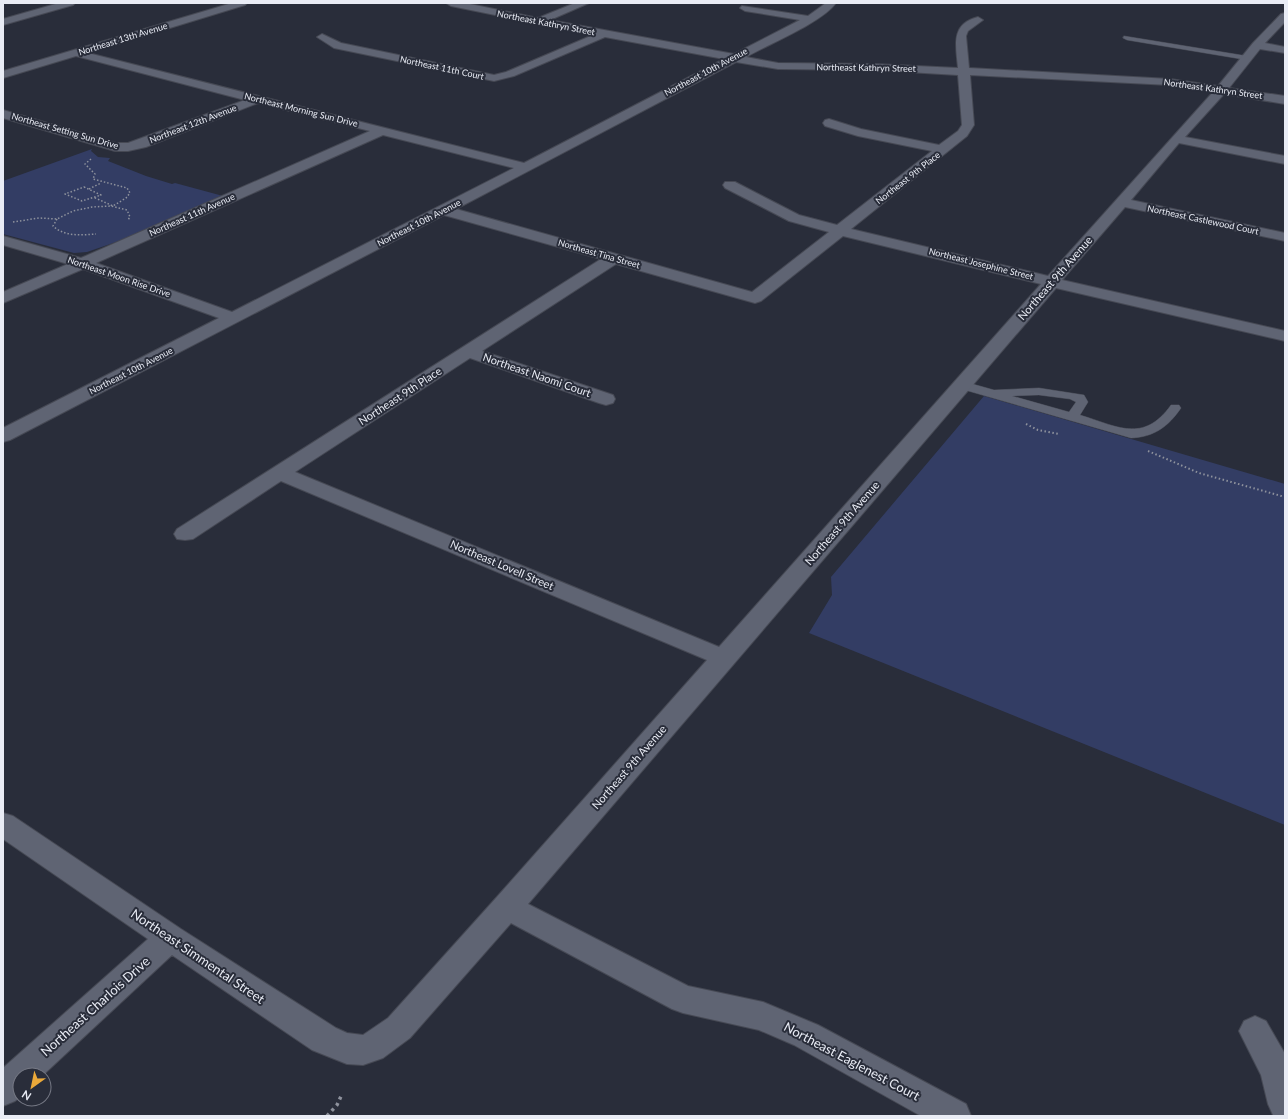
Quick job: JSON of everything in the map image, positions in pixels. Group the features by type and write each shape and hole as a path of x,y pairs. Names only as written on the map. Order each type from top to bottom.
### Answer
{"street":[{"path":"3,22 70,3"},
{"name":"Northeast 13th Avenue","path":"3,75 242,3"},
{"name":"Northeast Kathryn Street","path":"451,3 733,58 797,67 866,66 1170,82 1285,100"},
{"path":"539,21 584,3"},
{"name":"Northeast 10th Avenue","path":"3,436 234,318 810,19 826,9 831,3"},
{"path":"745,8 810,19"},
{"name":"Northeast 9th Avenue","path":"399,1028 724,658 1176,139 1222,90 1252,52 1285,16"},
{"name":"Northeast 9th Place","path":"755,298 963,133 968,125 961,36 964,29 978,20"},
{"name":"Northeast 11th Court","path":"322,37 338,46 494,78 510,74 604,34"},
{"path":"1252,52 1285,50"},
{"name":"Northeast Morning Sun Drive","path":"75,53 526,167"},
{"name":"Northeast 12th Avenue","path":"128,147 141,144 257,99"},
{"name":"Northeast Setting Sun Drive","path":"3,114 115,147 128,147"},
{"path":"828,123 858,132 943,150"},
{"name":"Northeast 11th Avenue","path":"3,298 381,131"},
{"path":"1176,139 1285,160"},
{"name":"Northeast Josephine Street","path":"730,185 794,218 1052,282 1285,336"},
{"name":"Northeast Castlewood Court","path":"1122,202 1285,237"},
{"name":"Northeast Tina Street","path":"443,210 755,298"},
{"name":"Northeast Moon Rise Drive","path":"3,240 82,263 234,318"},
{"name":"Northeast 9th Place","path":"185,534 614,258"},
{"name":"Northeast Naomi Court","path":"468,352 606,399"},
{"name":"Northeast Lovell Street","path":"280,473 724,658"},
{"name":"Northeast Simmental Street","path":"3,824 170,938 324,1039 343,1049 362,1052 379,1045 399,1028"},
{"name":"Northeast Eaglenest Court","path":"507,906 678,997 699,1003 732,1008 763,1016 806,1035 954,1116"},
{"name":"Northeast Charlois Drive","path":"3,1090 170,938"},
{"path":"1255,1031 1266,1049 1274,1068 1284,1095 1285,1104"}],"lane":[{"path":"1127,38 1252,52"},
{"path":"962,385 1121,432 1141,434 1150,431 1160,425 1175,408"},
{"path":"991,394 1022,390 1042,391 1080,398 1082,402 1072,417"}],"path":[{"path":"11,222 39,218 57,219 82,208 113,206 129,196 130,190 122,186 93,179 95,174 85,167 86,162 93,158"},
{"path":"89,189 102,182"},
{"path":"84,187 101,194 93,197 82,201 65,194 84,187"},
{"path":"93,197 130,213 130,217 125,223"},
{"path":"57,219 53,226 60,232 77,235 101,233"},
{"path":"327,1116 336,1105 342,1094"}],"shaded area":[{"path":"92,149 91,151 98,157 110,158 108,161 146,176 172,184 175,183 223,196 119,241 87,252 74,253 3,234 3,181"},
{"path":"984,396 1285,484 1285,825 809,633 832,595 831,577"}]}
